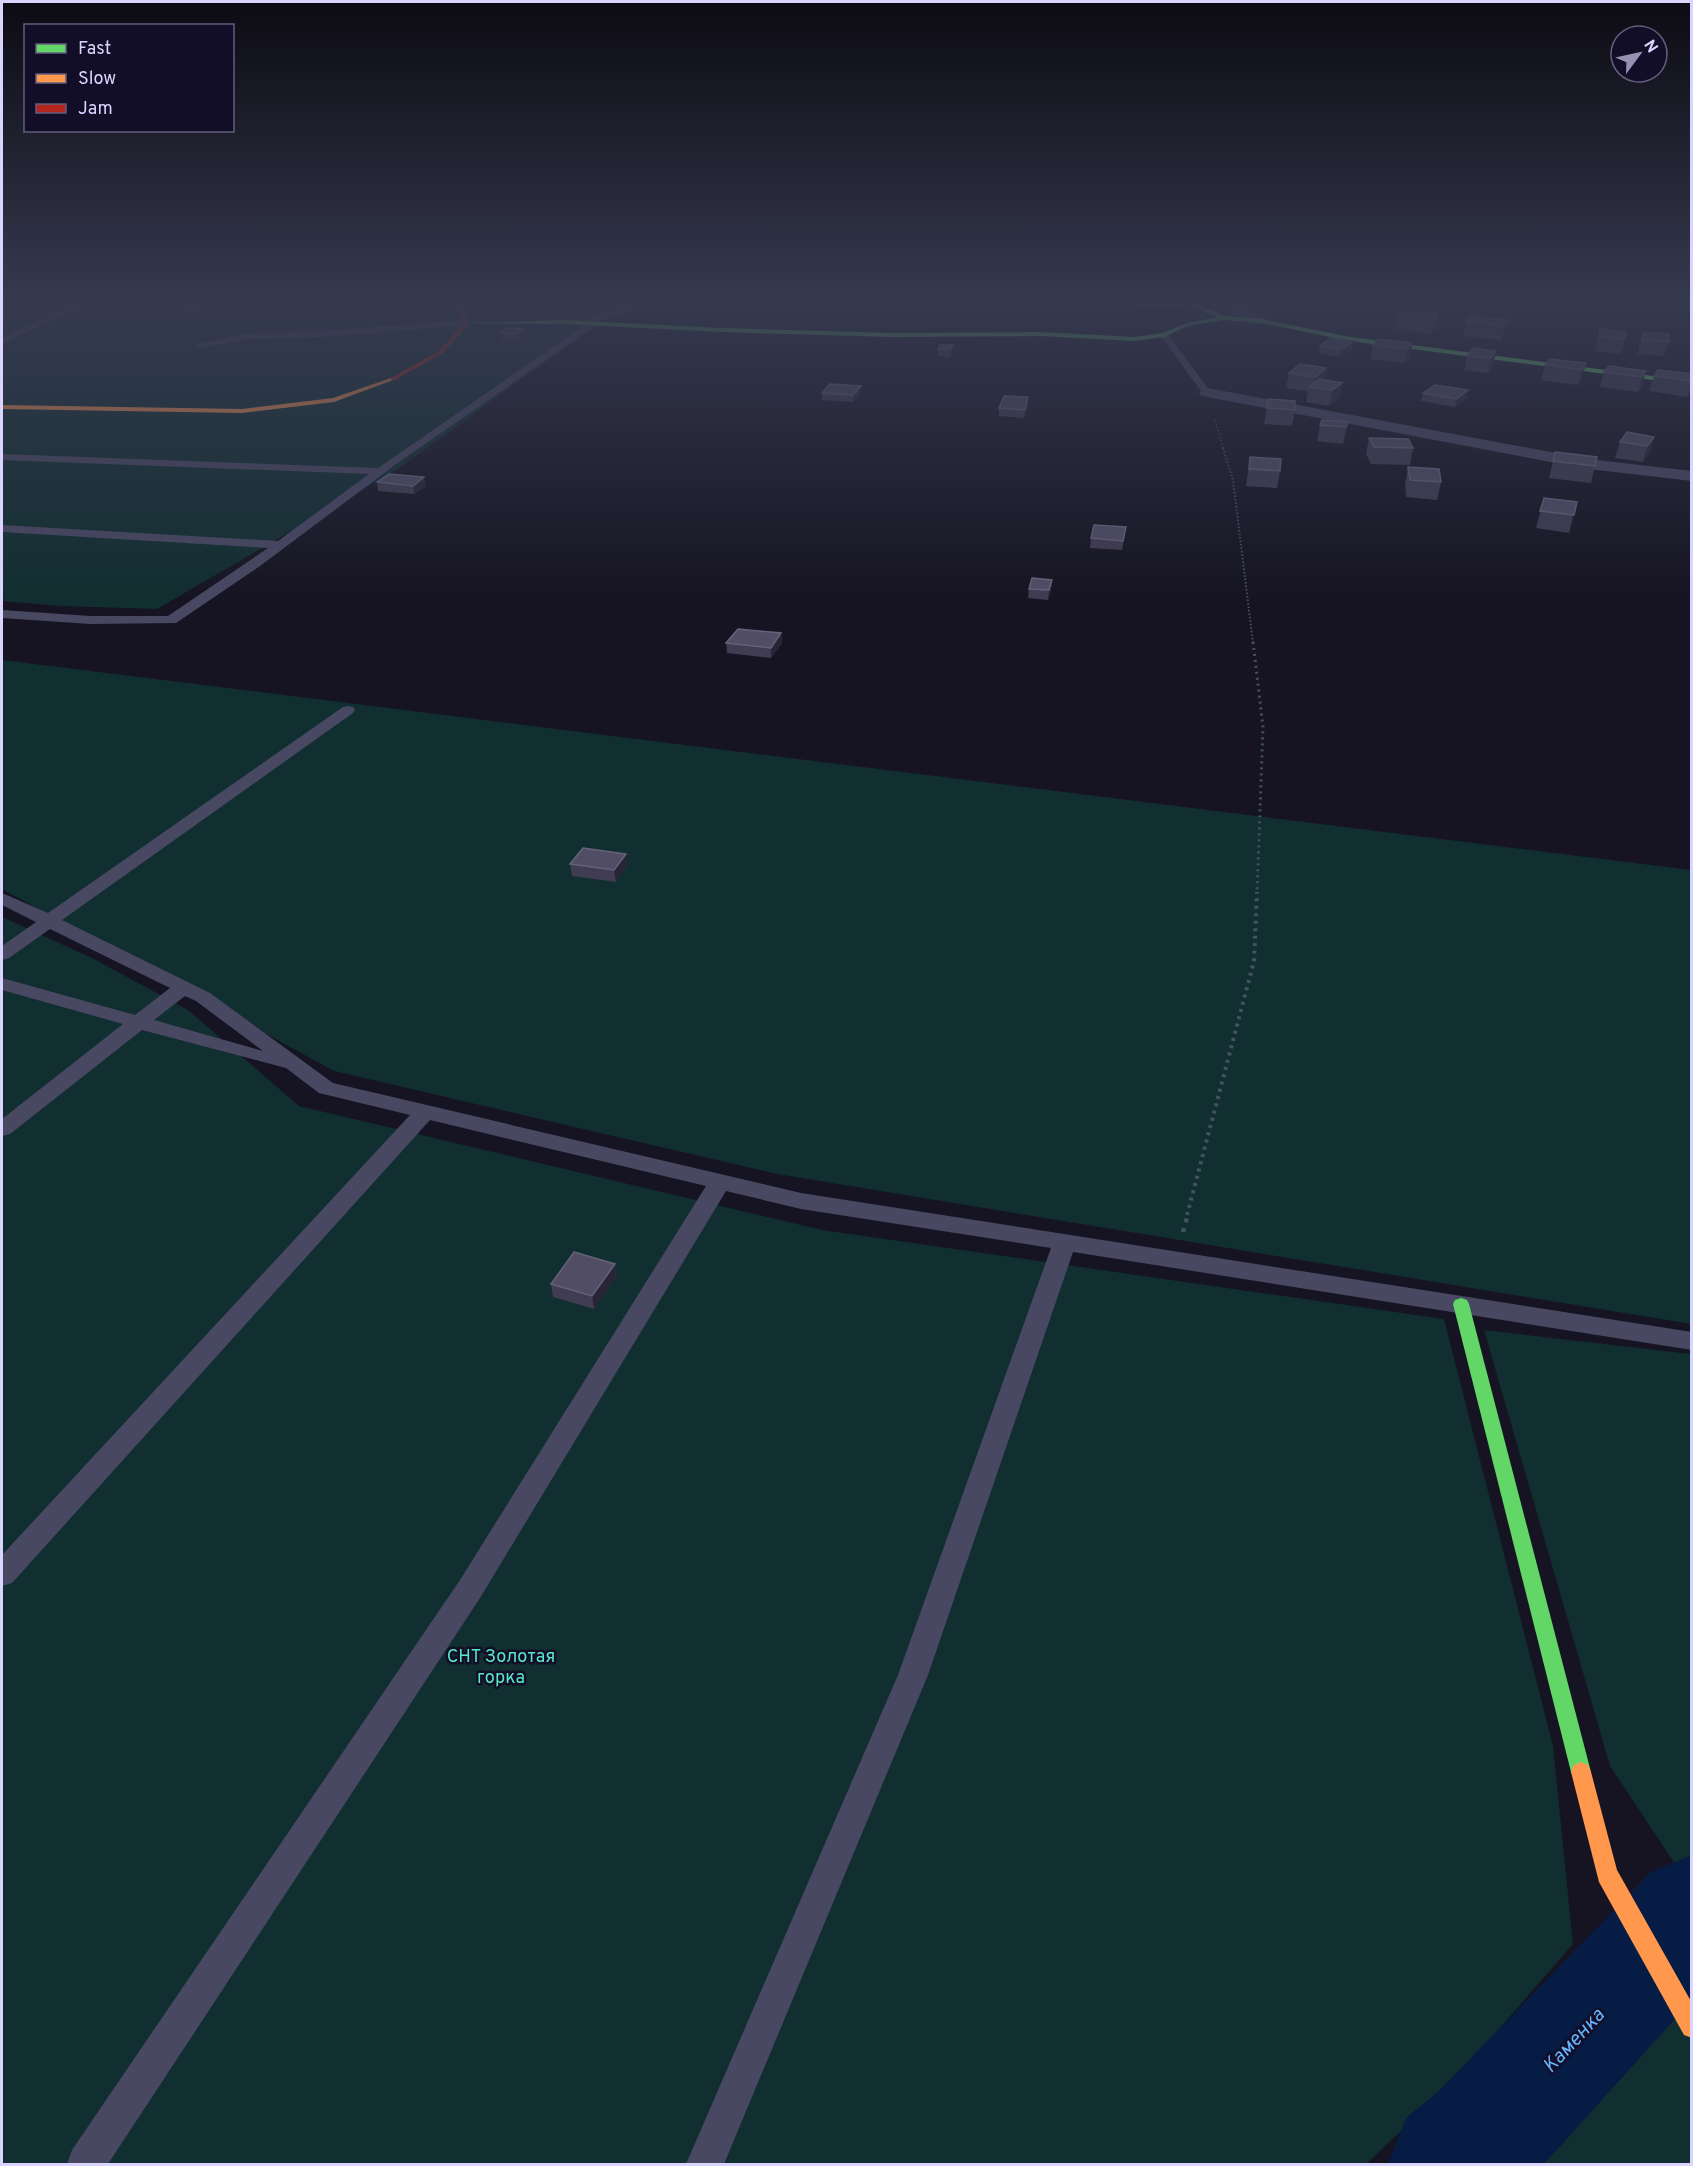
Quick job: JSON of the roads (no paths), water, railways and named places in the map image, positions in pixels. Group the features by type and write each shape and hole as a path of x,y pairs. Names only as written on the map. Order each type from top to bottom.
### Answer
{"street":[{"path":"2,407 242,411 333,400"},
{"path":"1245,400 1588,464 1692,476"},
{"path":"1461,1304 1607,1874 1692,2027"}],"lane":[{"path":"2,614 90,620 171,620 281,545 380,471 482,400"},
{"path":"2,458 380,471"},
{"path":"2,528 281,545"},
{"path":"2,954 348,710"},
{"path":"2,898 203,997 326,1088 801,1201 1692,1341"},
{"path":"2,984 295,1066"},
{"path":"2,1129 184,987"},
{"path":"2,1574 425,1112"},
{"path":"86,2164 470,1589 720,1182"},
{"path":"705,2164 913,1675 1065,1242"}],"waterway":[{"name":"Каменка","path":"1452,2164 1485,2135 1692,1913"}],"park label":[{"name":"СНТ Золотая горка","path":"501,1666"}]}
